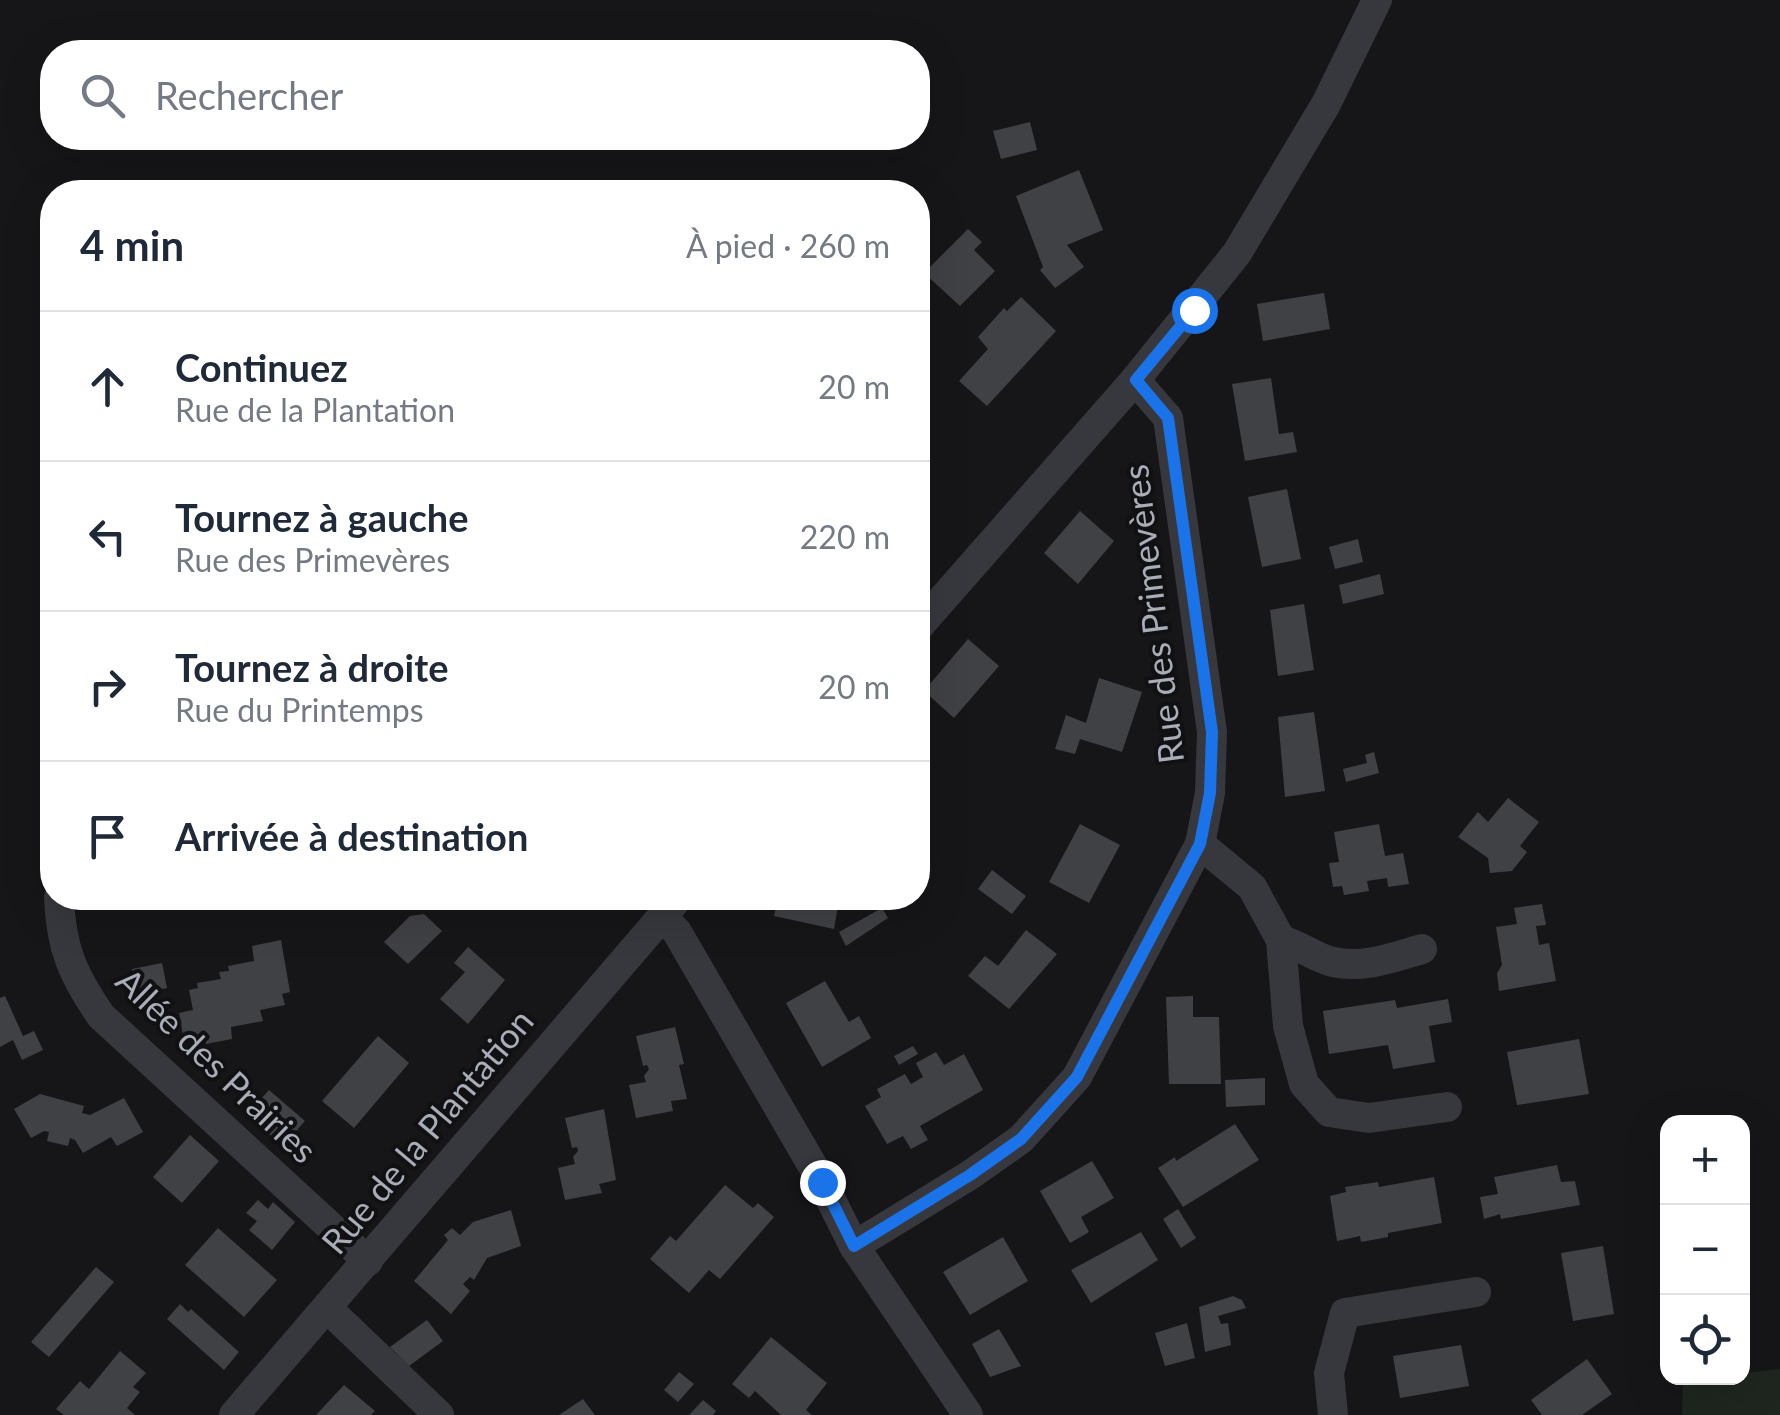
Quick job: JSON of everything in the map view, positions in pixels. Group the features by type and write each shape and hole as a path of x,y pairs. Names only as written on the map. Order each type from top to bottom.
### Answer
{"street":[{"path":"930,612 1136,380 1238,252 1326,104 1377,0"},
{"name":"Rue des Primevères","path":"854,1246 1021,1139 1077,1077 1200,844 1210,793 1212,732 1168,418 1136,380"},
{"path":"1200,844 1252,887 1281,940 1288,1026 1304,1084 1329,1112 1369,1118 1447,1107"},
{"name":"Allée des Prairies","path":"60,910 65,946 75,978 101,1016 368,1260"},
{"name":"Rue de la Plantation","path":"234,1415 667,910"},
{"path":"671,910 678,932 822,1182 854,1246 968,1415"},
{"path":"1281,940 1299,944 1331,962 1359,964 1422,949"},
{"path":"1333,1415 1330,1373 1344,1313 1476,1292"},
{"path":"327,1308 439,1415"}],"shaded area":[{"path":"1780,1369 1780,1415 1682,1415 1683,1385 1750,1385 1750,1372"}],"building":[{"path":"1030,122 1037,150 1001,159 993,131"},
{"path":"1079,170 1103,230 1067,245 1084,267 1055,288 1040,270 1043,267 1016,196"},
{"path":"968,229 982,242 974,250 995,271 960,306 930,278 930,267"},
{"path":"1324,293 1330,329 1263,341 1257,304"},
{"path":"1021,297 1056,331 987,406 959,381 988,349 978,337 1004,308 1007,311"},
{"path":"1271,378 1279,434 1293,432 1297,452 1245,461 1232,384"},
{"path":"1287,489 1301,559 1262,567 1248,497"},
{"path":"1080,511 1114,541 1078,584 1044,553"},
{"path":"1358,539 1363,562 1335,569 1329,547"},
{"path":"1380,574 1384,594 1343,604 1339,585"},
{"path":"1304,604 1314,670 1278,676 1270,610"},
{"path":"968,639 999,666 954,718 930,696 930,684"},
{"path":"1099,678 1142,692 1122,752 1080,739 1075,754 1055,749 1066,715 1086,723"},
{"path":"1314,712 1325,791 1285,797 1278,717"},
{"path":"1374,752 1379,773 1346,782 1343,769 1367,763 1365,755"},
{"path":"1508,798 1539,822 1520,846 1527,852 1512,871 1490,873 1488,858 1458,837 1478,812 1488,822"},
{"path":"1080,824 1120,845 1089,903 1049,882"},
{"path":"1379,824 1385,856 1403,853 1409,884 1388,887 1387,878 1367,881 1369,891 1344,895 1342,886 1333,887 1329,863 1339,862 1334,832"},
{"path":"992,870 1026,896 1012,914 978,889"},
{"path":"1542,904 1546,925 1536,926 1539,945 1549,943 1556,981 1499,991 1497,973 1502,965 1496,927 1517,924 1514,908"},
{"path":"775,910 837,910 834,929 774,916"},
{"path":"878,910 883,910 888,918 846,946 839,932"},
{"path":"424,914 442,931 408,964 384,942 410,916"},
{"path":"1026,930 1057,954 1009,1009 968,976 985,956 998,966"},
{"path":"281,940 290,992 282,994 285,1005 260,1010 263,1021 231,1027 232,1039 206,1044 205,1038 184,1041 179,1013 193,1010 189,990 198,988 197,983 221,979 219,972 229,971 228,966 254,961 252,946"},
{"path":"468,947 505,980 468,1024 440,999 465,972 454,963"},
{"path":"162,963 167,988 137,994 132,969"},
{"path":"825,981 849,1022 859,1016 871,1038 822,1067 786,1003"},
{"path":"5,996 23,1036 34,1031 43,1050 22,1060 13,1040 0,1047 0,998"},
{"path":"1193,996 1193,1017 1219,1017 1221,1084 1169,1084 1166,997"},
{"path":"1448,999 1452,1022 1429,1026 1435,1062 1393,1069 1388,1045 1329,1054 1323,1011 1395,1000 1397,1008"},
{"path":"675,1027 687,1099 671,1101 673,1111 636,1118 629,1085 646,1082 644,1076 649,1069 643,1066 636,1036"},
{"path":"378,1036 409,1063 354,1128 322,1101"},
{"path":"1579,1039 1589,1094 1517,1105 1507,1052"},
{"path":"913,1046 918,1054 899,1065 894,1056"},
{"path":"936,1052 944,1065 964,1054 983,1090 920,1126 928,1140 911,1149 903,1136 887,1144 865,1106 881,1097 877,1089 905,1074 911,1084 923,1077 916,1063"},
{"path":"1265,1078 1265,1105 1226,1107 1225,1080"},
{"path":"269,1090 305,1121 283,1146 247,1115"},
{"path":"40,1094 84,1106 82,1113 90,1115 124,1098 143,1132 117,1146 111,1137 83,1153 70,1138 68,1146 47,1141 49,1132 31,1138 14,1109"},
{"path":"604,1109 616,1180 599,1184 602,1193 565,1200 558,1168 575,1164 573,1157 578,1151 577,1147 572,1148 565,1118"},
{"path":"1235,1124 1259,1160 1183,1207 1158,1168"},
{"path":"190,1135 219,1161 182,1203 153,1177"},
{"path":"1092,1161 1114,1198 1081,1217 1089,1232 1070,1243 1040,1191"},
{"path":"1557,1165 1561,1182 1575,1181 1580,1205 1484,1219 1480,1197 1498,1194 1494,1177"},
{"path":"1434,1177 1442,1223 1361,1242 1360,1236 1337,1241 1330,1196 1346,1192 1345,1187 1378,1182 1379,1187"},
{"path":"725,1185 753,1208 758,1203 774,1217 720,1279 709,1270 689,1293 650,1259 670,1236 676,1241"},
{"path":"258,1200 268,1209 273,1202 295,1222 272,1250 249,1230 257,1221 246,1213"},
{"path":"1178,1209 1196,1238 1181,1248 1163,1219"},
{"path":"511,1210 521,1246 487,1258 474,1280 470,1277 463,1284 470,1291 451,1314 414,1281 448,1240 444,1235 452,1228 460,1235 473,1222"},
{"path":"218,1228 277,1280 244,1317 185,1265"},
{"path":"1141,1232 1158,1260 1091,1303 1071,1270"},
{"path":"1003,1237 1028,1281 970,1315 943,1272"},
{"path":"1603,1246 1614,1314 1573,1321 1561,1253"},
{"path":"96,1267 114,1282 49,1357 31,1342"},
{"path":"1233,1296 1242,1300 1246,1308 1218,1316 1221,1324 1228,1323 1231,1345 1205,1352 1199,1307"},
{"path":"180,1304 188,1312 191,1309 239,1352 224,1370 167,1319"},
{"path":"427,1320 443,1341 409,1366 390,1347"},
{"path":"1187,1323 1195,1358 1165,1366 1155,1333"},
{"path":"999,1329 1021,1366 990,1377 972,1344"},
{"path":"771,1337 827,1383 806,1410 812,1415 781,1415 755,1391 749,1398 732,1384"},
{"path":"1461,1345 1469,1386 1400,1398 1393,1356"},
{"path":"120,1351 146,1373 133,1387 140,1392 127,1408 135,1415 64,1415 56,1409 80,1381 89,1389"},
{"path":"1587,1359 1612,1394 1582,1415 1542,1415 1531,1400"},
{"path":"679,1372 694,1384 678,1402 664,1390"},
{"path":"344,1385 375,1411 371,1415 316,1415"},
{"path":"583,1399 595,1415 559,1415"},
{"path":"703,1400 716,1411 713,1415 689,1415"}],"route":[{"path":"822,1182 854,1246 1021,1139 1077,1077 1200,844 1210,793 1212,732 1168,418 1136,380 1194,310"}]}
